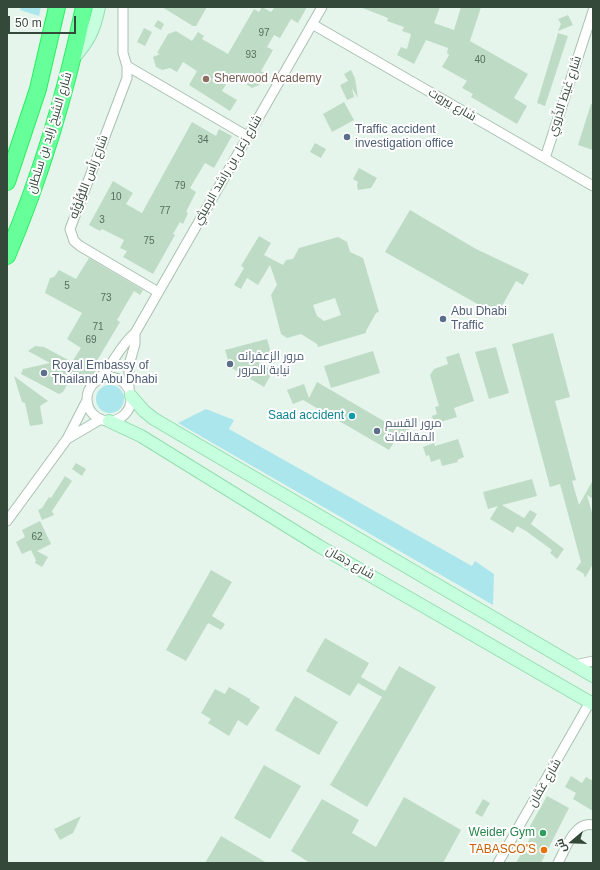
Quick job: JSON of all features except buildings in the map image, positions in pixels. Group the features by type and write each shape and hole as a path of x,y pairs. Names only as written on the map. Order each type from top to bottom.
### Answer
{"highway":[{"name":"شارع الشيخ زايد بن سلطان","path":"7,182 38,89 57,7"},
{"name":"شارع الشيخ زايد بن سلطان","path":"7,256 41,168 72,60 84,7"}],"street":[{"path":"72,60 88,42 94,30 99,7"},
{"name":"شارع رَأس اللُّؤلُؤيَّه","path":"122,7 122,53 127,66 127,78 70,229 74,241 80,246 158,292"},
{"name":"شارع زعل بن راشد الرميثي","path":"98,380 113,363 125,343 135,333 322,7"},
{"name":"شارع غَيط الذِّروي","path":"545,158 593,11"},
{"name":"شارع بيروت","path":"312,24 593,186"},
{"path":"127,66 247,136"},
{"name":"شارع زعل بن راشد الرميثي","path":"130,392 128,369 135,344 135,333"},
{"path":"7,521 67,439 88,400 90,388 98,380 105,377 119,379 144,411 154,419 593,676"},
{"path":"67,439 105,420 123,416 128,411 130,392"},
{"path":"88,400 91,411 105,420"},
{"name":"شارع دِهان","path":"105,420 141,436 319,546 591,703"},
{"path":"575,665 593,662"},
{"name":"شارع عَمَّان","path":"498,863 591,703"},
{"path":"558,863 580,827 588,824 593,825"}],"shaded area":[{"path":"21,7 41,7 39,16 20,10"},
{"path":"110,385 120,389 124,399 120,409 110,413 100,409 96,399 100,389"},
{"path":"206,409 234,420 229,429 472,566 475,561 494,574 493,605 178,423"}],"place":[{"name":"Sherwood Academy","path":"206,79"},
{"name":"Traffic accident investigation office","path":"347,137"},
{"name":"Abu Dhabi Traffic","path":"443,319"},
{"name":"مرور الزعفرانه نيابة المرور","path":"230,364"},
{"name":"Royal Embassy of Thailand Abu Dhabi","path":"44,373"},
{"name":"Saad accident","path":"352,416"},
{"name":"مرور القسم المقالفات","path":"377,431"},
{"name":"Weider Gym","path":"543,833"},
{"name":"TABASCO'S","path":"544,850"}]}
